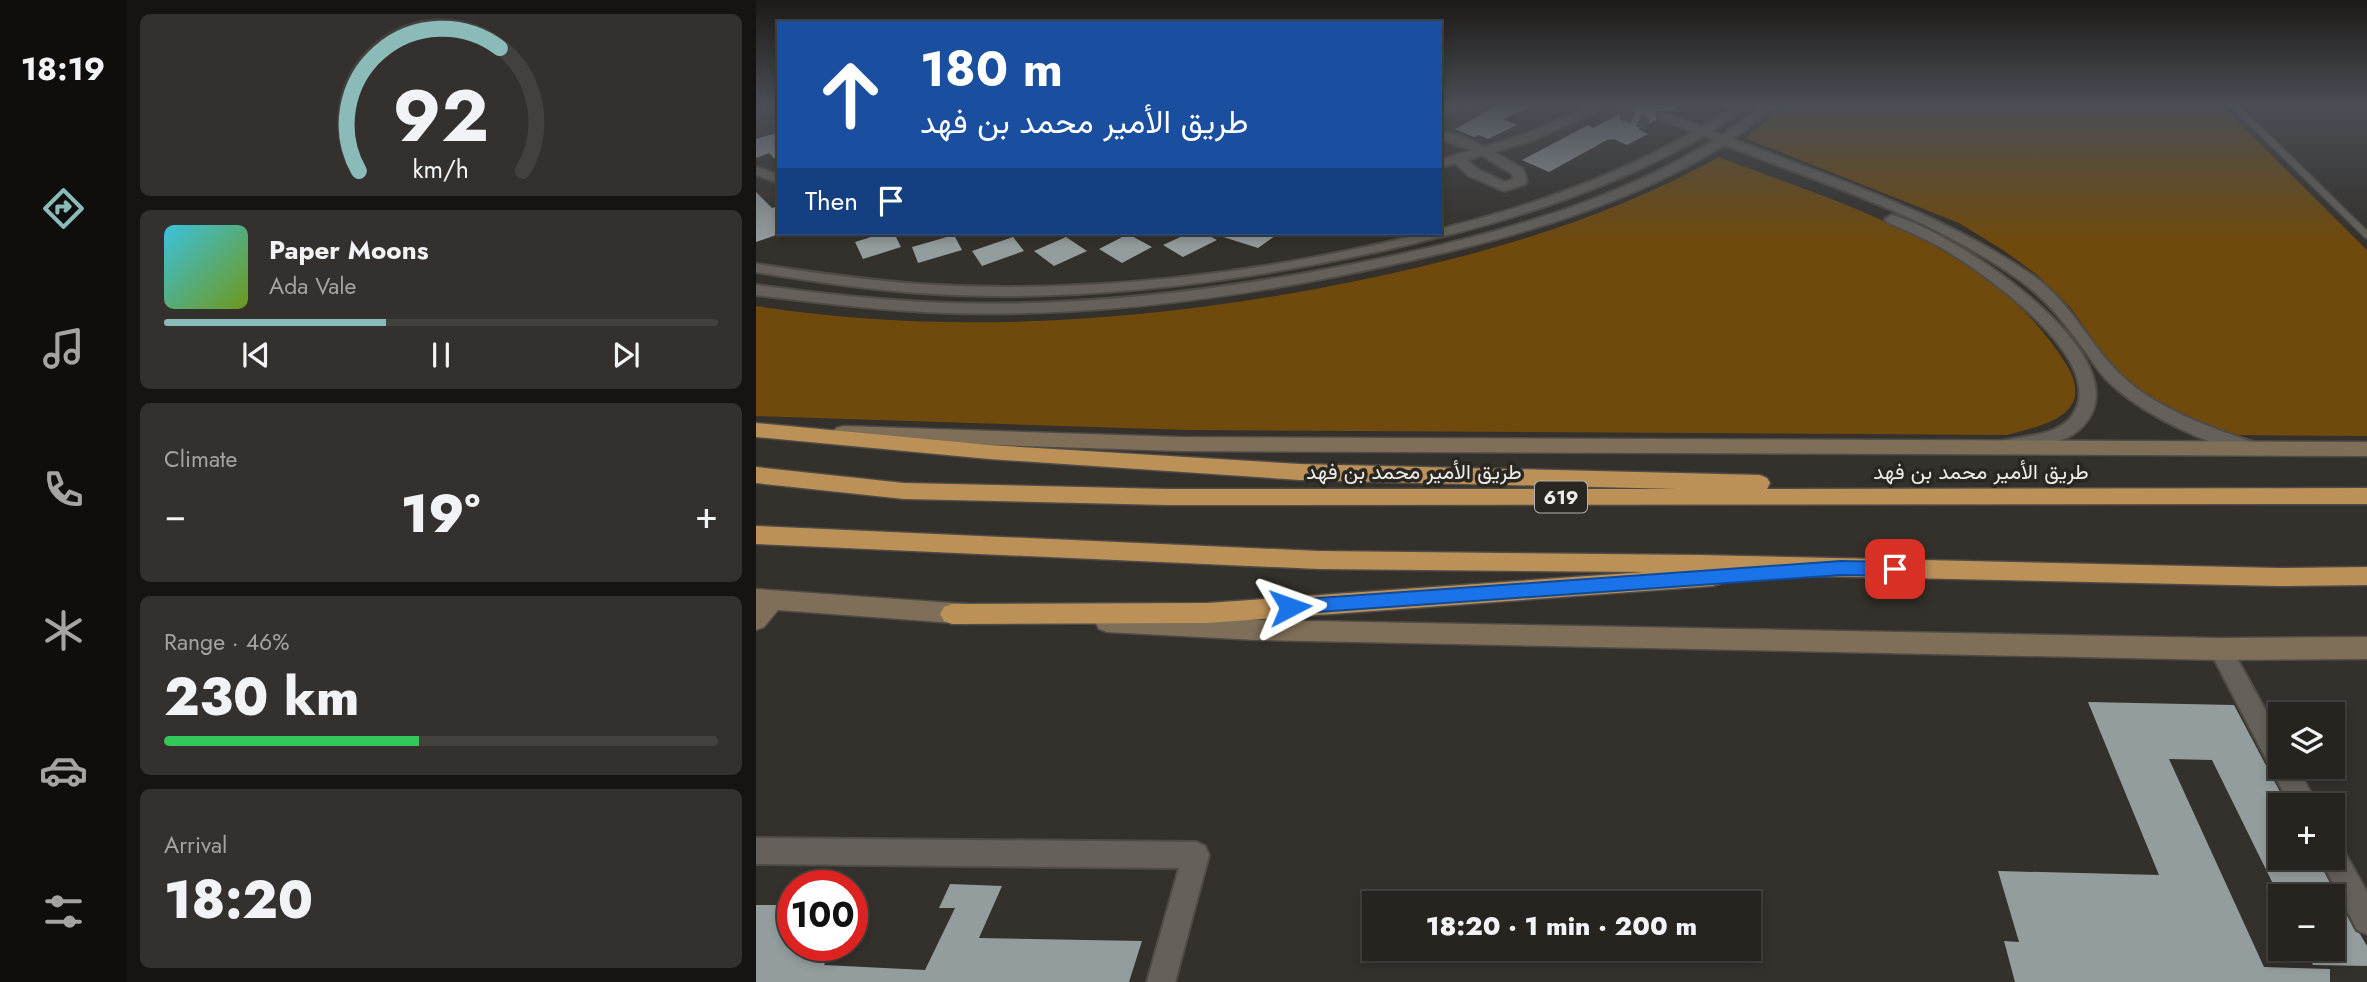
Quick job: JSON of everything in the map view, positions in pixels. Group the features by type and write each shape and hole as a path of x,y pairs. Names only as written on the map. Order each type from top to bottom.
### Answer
{"highway":[{"path":"756,430 989,452 1300,472 1656,479 2073,496"},
{"name":"طريق الأمير محمد بن فهد","path":"756,475 904,491 1166,497 2367,496"},
{"path":"756,535 1319,560 2278,577 2367,576"},
{"path":"952,614 1207,613 1841,568"},
{"path":"2278,577 2367,582"}],"main road":[{"path":"756,430 1180,444 2367,449"},
{"path":"756,620 764,600 952,614 1257,630 2220,649 2367,648"}],"street":[{"path":"1442,163 1483,152 1518,172 1520,181 1504,187 1474,173 1458,159"},
{"path":"1442,232 1513,214 1623,173 1666,152"},
{"path":"756,290 851,303 1013,308 1146,300 1262,286 1396,260 1526,227 1619,193 1703,152"},
{"path":"1737,152 1989,253 2030,281 2067,315 2113,377 2135,395 2198,430 2249,448"},
{"path":"756,171 777,178"},
{"path":"1899,215 1989,272 2025,301 2060,335 2085,374 2089,391 2088,407 2077,422 2060,433 1999,448"},
{"path":"756,268 871,285 972,289 1086,288 1261,269 1428,235"},
{"path":"2220,649 2268,739"},
{"path":"756,851 1196,855 1161,982"},
{"path":"2340,870 2367,920"}],"lane":[{"path":"2282,152 2367,235"}],"shaded area":[{"path":"1780,152 2268,152 2367,250 2367,436 2230,435 2186,421 2123,382 2070,307 2036,274 1959,223"},
{"path":"1719,157 1863,212 1911,234 1957,259 1999,288 2035,323 2066,364 2074,381 2075,395 2071,406 2050,422 2007,435 1187,430 756,416 756,306 907,321 983,322 1059,320 1211,306 1361,280 1500,246 1633,199"}],"building":[{"path":"756,152 777,152 777,161 769,153 756,158"},
{"path":"1537,152 1586,152 1549,172 1522,160"},
{"path":"756,192 772,208 777,207 777,235 756,242"},
{"path":"878,235 895,235 901,247 863,259 855,242"},
{"path":"954,235 962,250 918,263 912,247"},
{"path":"1126,235 1152,247 1122,263 1099,249"},
{"path":"1185,235 1208,235 1217,240 1183,257 1163,245"},
{"path":"1220,235 1276,235 1258,248"},
{"path":"1013,237 1024,251 982,266 972,251"},
{"path":"1066,237 1087,251 1054,266 1034,251"},
{"path":"2088,702 2234,705 2268,769 2268,779 2273,779 2281,793 2268,793 2268,870 2323,870 2331,884 2273,884 2212,760 2169,759 2264,967 2330,969 2330,982 2015,982 2004,941 2019,942 1998,871 2159,875"},
{"path":"950,884 1002,886 979,938 1142,941 1129,982 756,982 756,905 777,905 777,961 826,961 824,965 925,970 955,908 939,908"},
{"path":"2345,912 2367,946 2367,966 2313,965 2311,961 2345,961"}],"route":[{"path":"1290,607 1841,568 1895,569"}]}
